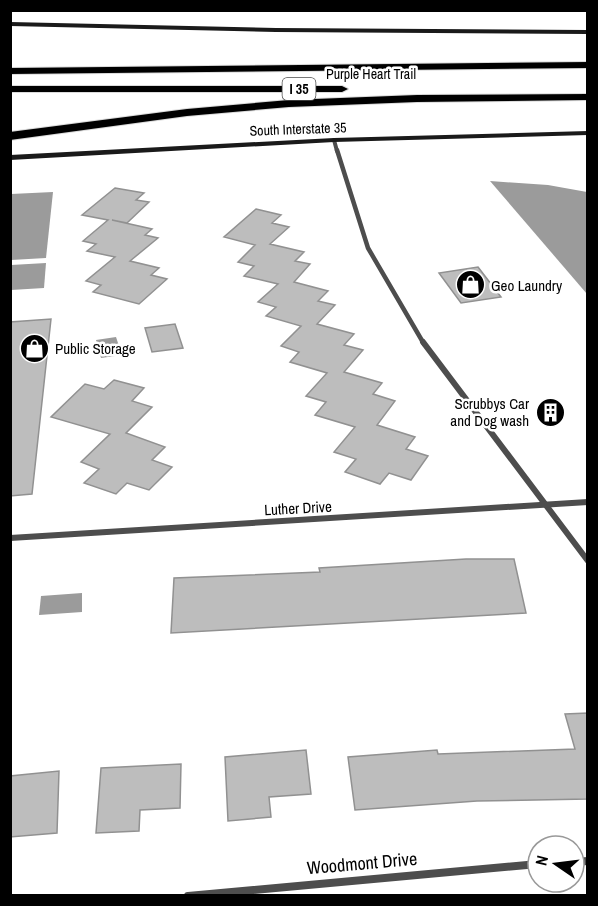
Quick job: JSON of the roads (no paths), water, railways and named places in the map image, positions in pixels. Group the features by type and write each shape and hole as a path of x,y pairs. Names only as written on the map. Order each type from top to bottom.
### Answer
{"highway":[{"path":"10,73 141,68 588,65"},
{"name":"Purple Heart Trail","path":"10,73 588,74"},
{"name":"Purple Heart Trail","path":"10,88 588,91"},
{"path":"10,136 155,116 275,104 436,97 588,97"}],"main road":[{"path":"10,24 276,30 588,32"},
{"name":"South Interstate 35","path":"10,158 334,140 588,133"}],"street":[{"path":"334,140 368,248 429,353 588,561"},
{"name":"Luther Drive","path":"10,538 588,502"},
{"name":"Woodmont Drive","path":"189,896 526,865"}],"place":[{"name":"Geo Laundry","path":"470,285"},
{"name":"Public Storage","path":"34,348"},
{"name":"Scrubbys Car and Dog wash","path":"550,412"}]}
